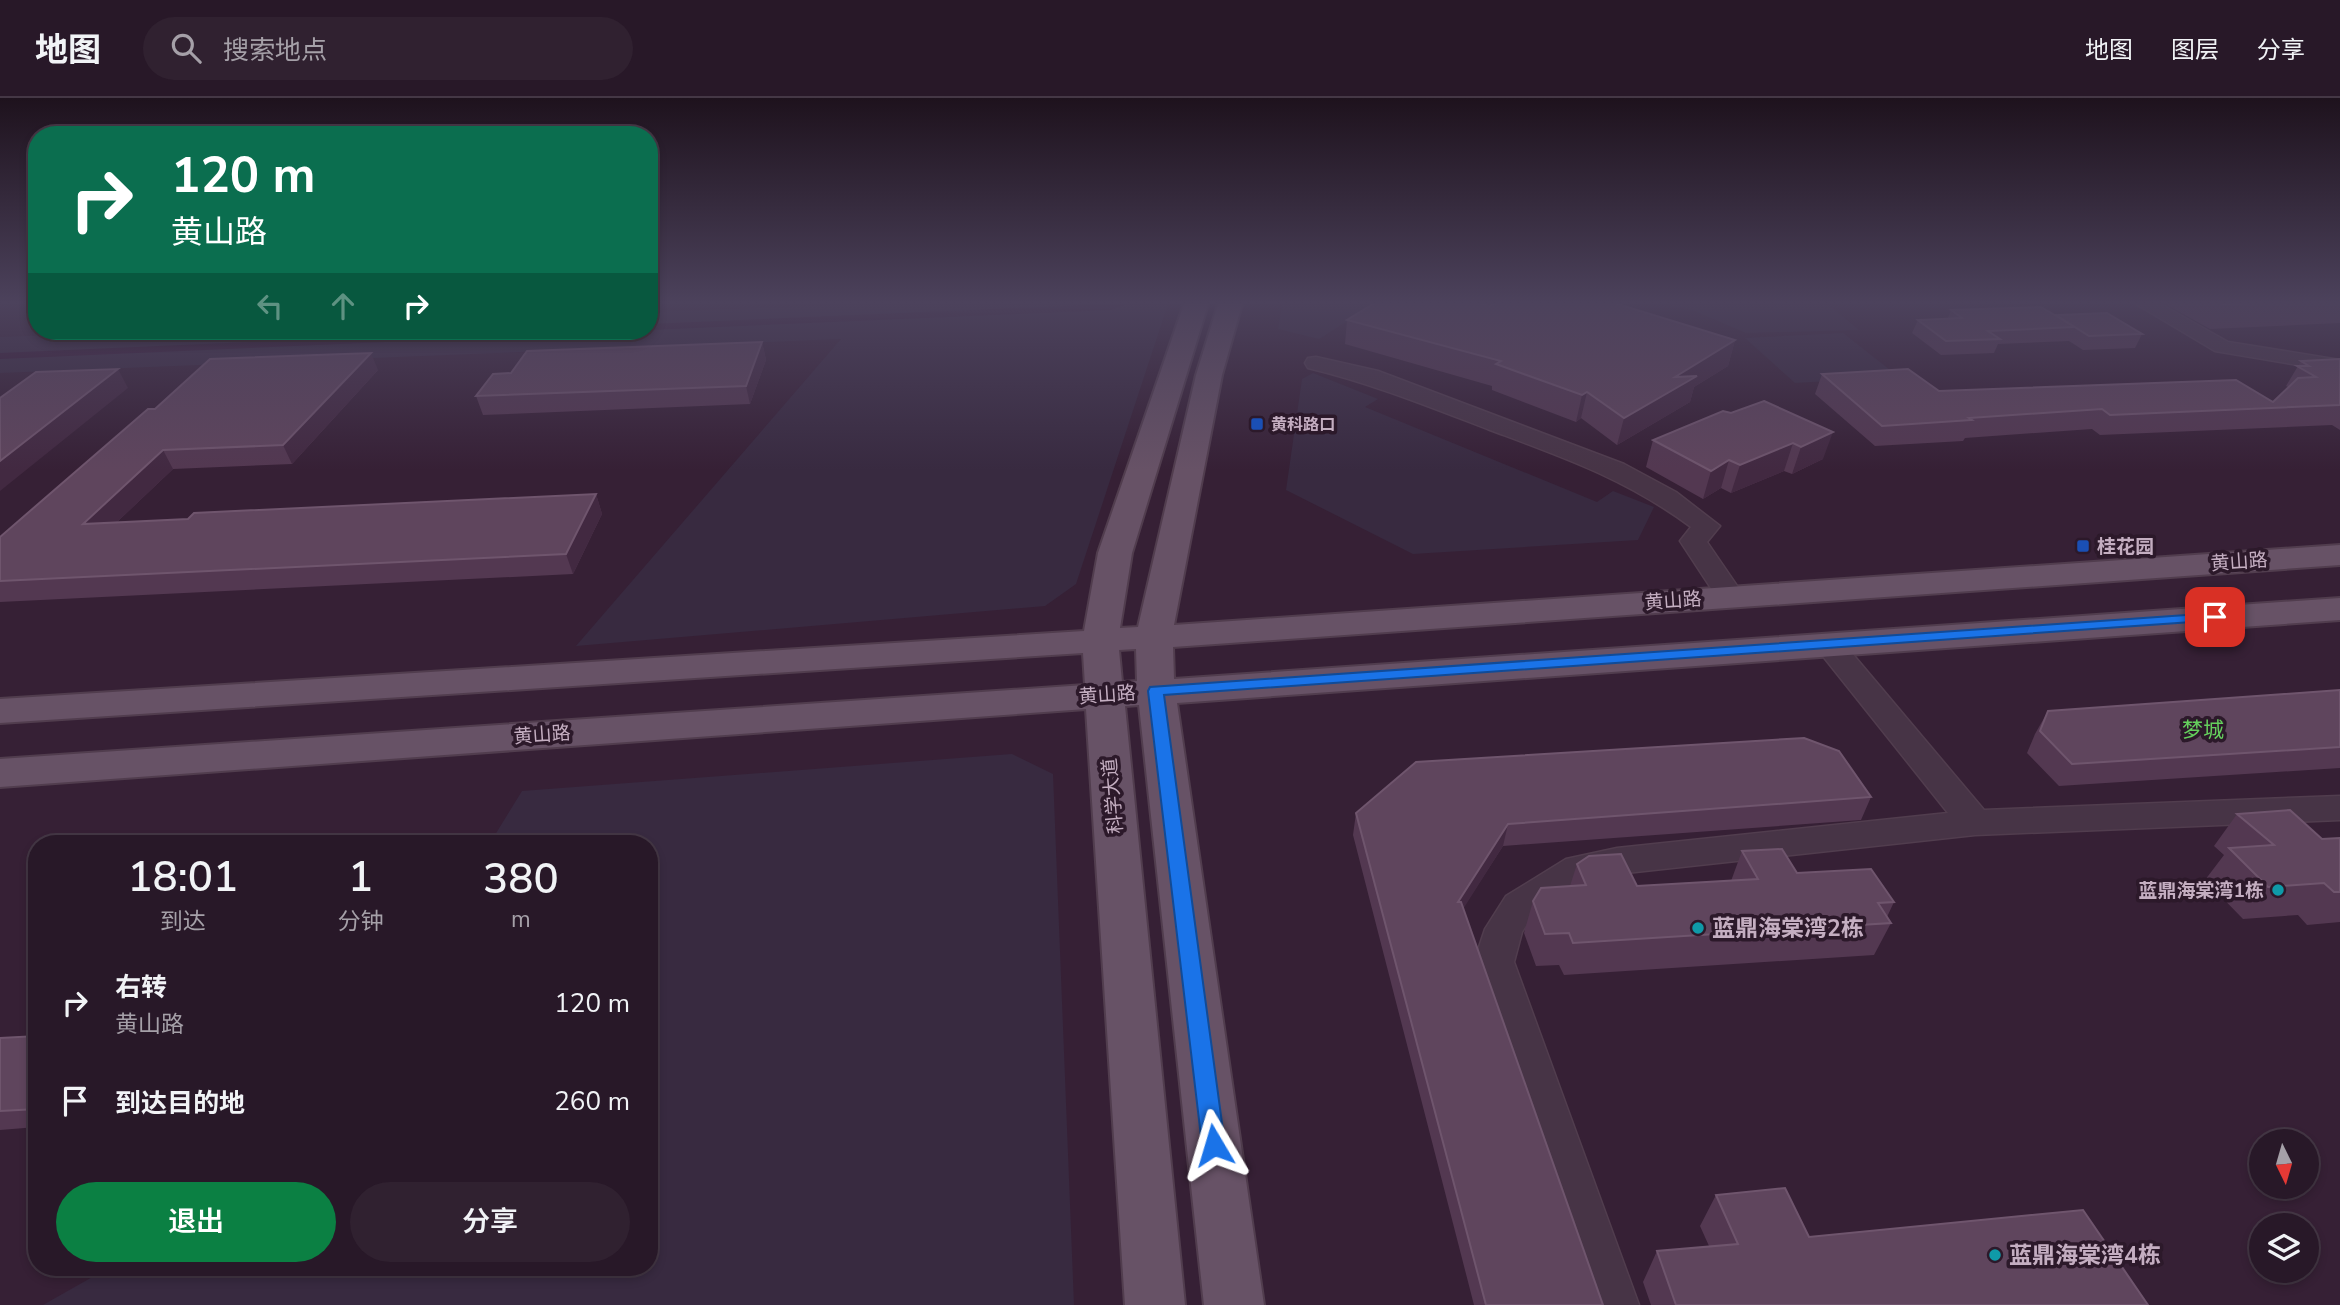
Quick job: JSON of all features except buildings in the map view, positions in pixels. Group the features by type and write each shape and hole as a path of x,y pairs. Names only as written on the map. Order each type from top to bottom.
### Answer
{"main road":[{"name":"科学大道","path":"1155,1305 1100,640 1115,553 1179,357"},
{"path":"1214,357 1154,636 1156,691 1234,1305"},
{"name":"黄山路","path":"0,711 1100,640 2340,555"},
{"name":"黄山路","path":"0,773 2340,608"}],"street":[{"path":"2286,357 2340,366"},
{"path":"1316,363 1370,376 1615,469 1667,497 1707,526 1693,541 1730,596"},
{"path":"1829,645 1975,823"},
{"path":"1614,1305 1494,962 1504,929 1519,905 1579,868 1617,861 1975,823 2340,808"}],"shaded area":[{"path":"0,357 388,357 0,373"},
{"path":"825,357 1150,357 1076,584 1045,606 576,646"},
{"path":"1766,357 1874,357 1899,377 1795,383"},
{"path":"1313,373 1378,399 1365,407 1597,502 1613,491 1654,507 1638,540 1413,554 1286,490 1302,379"},
{"path":"1012,754 1053,774 1074,1305 43,1305 94,1276 658,1276 658,835 495,835 522,791"}],"place":[{"name":"黄科路口","path":"1257,424"},
{"name":"桂花园","path":"2083,546"},
{"name":"蓝鼎海棠湾1栋","path":"2278,890"},
{"name":"蓝鼎海棠湾2栋","path":"1698,928"},
{"name":"蓝鼎海棠湾4栋","path":"1995,1255"}],"district":[{"name":"梦城","path":"2203,730"}],"route":[{"path":"1214,1145 1156,691 2215,617"}]}
